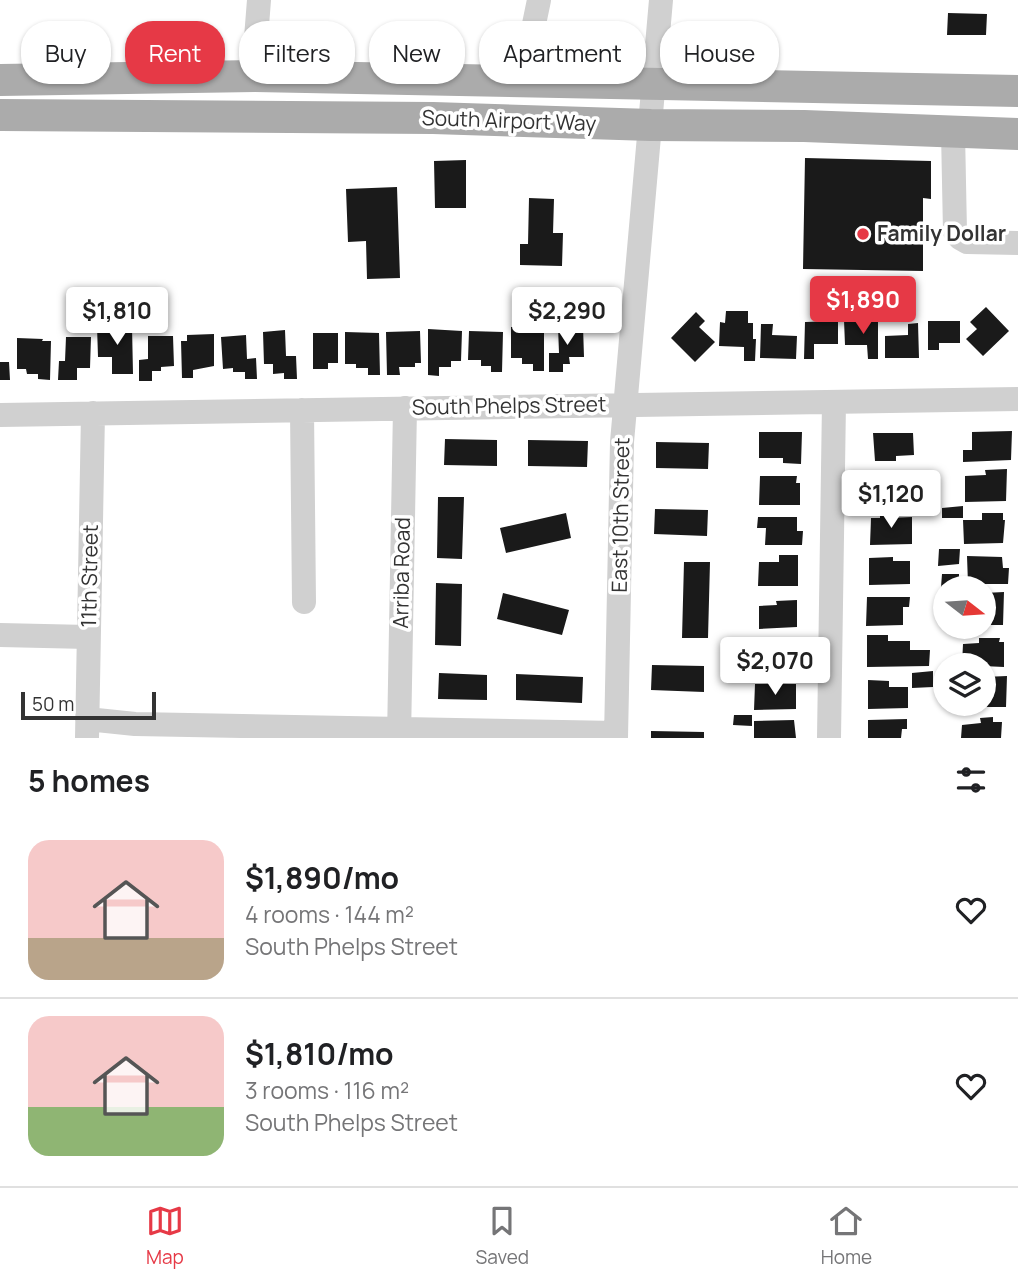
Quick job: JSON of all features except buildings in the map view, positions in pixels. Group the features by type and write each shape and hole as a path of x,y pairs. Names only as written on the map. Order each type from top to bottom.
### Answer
{"main road":[{"name":"South Airport Way","path":"0,80 239,76"},
{"name":"South Airport Way","path":"355,78 479,81"},
{"name":"South Airport Way","path":"646,84 1018,91"},
{"name":"South Airport Way","path":"0,115 433,118 651,125 804,126 1018,134"}],"street":[{"path":"257,21 259,0"},
{"path":"535,21 539,0"},
{"name":"East 10th Street","path":"616,736 622,442 660,0"},
{"path":"953,132 955,232 967,242 1018,243"},
{"name":"South Phelps Street","path":"0,415 1018,399"},
{"path":"829,738 834,402"},
{"name":"Arriba Road","path":"399,733 405,408"},
{"path":"302,410 304,602"},
{"name":"11th Street","path":"87,728 93,413"},
{"path":"0,635 88,637"},
{"path":"87,728 135,724 399,733 616,736"}],"place":[{"name":"Family Dollar","path":"863,234"}]}
